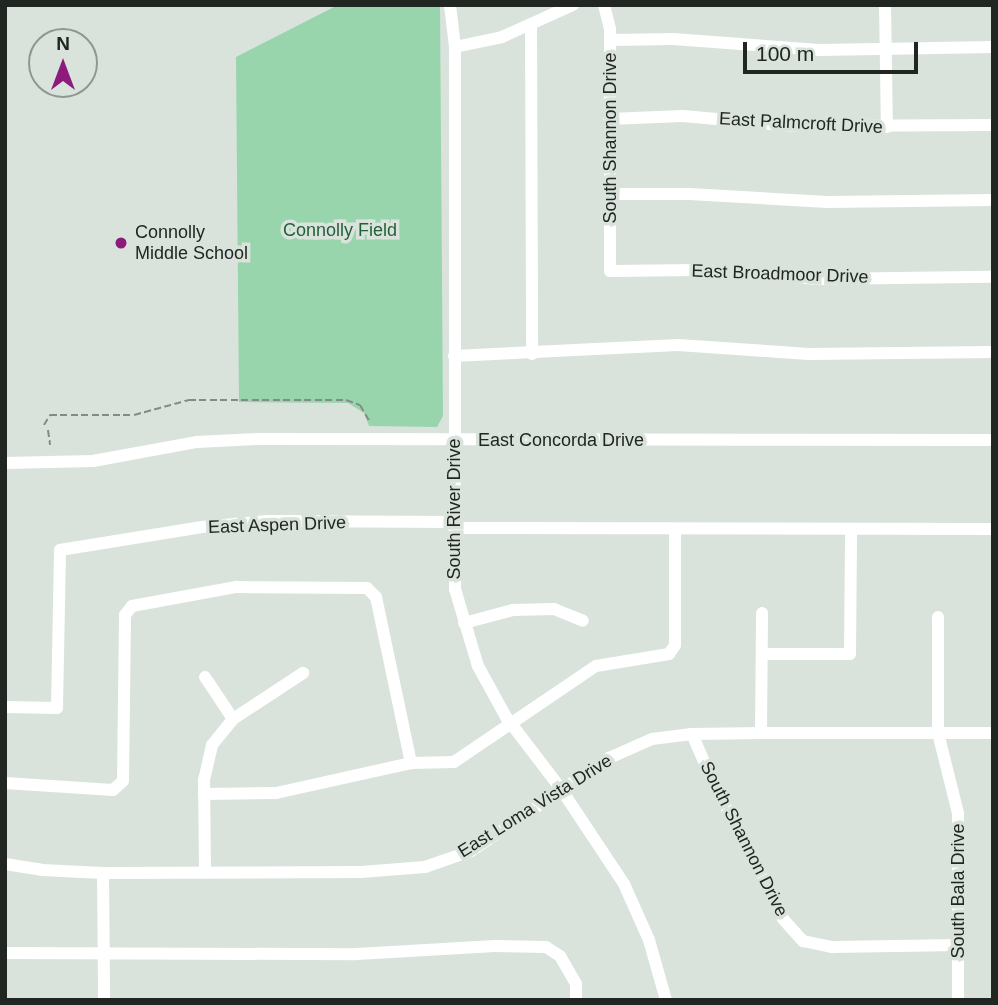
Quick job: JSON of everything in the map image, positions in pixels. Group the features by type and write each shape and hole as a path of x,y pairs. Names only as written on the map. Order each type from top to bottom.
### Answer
{"street":[{"name":"South River Drive","path":"450,5 455,47 455,589 478,666 512,724 561,789 624,884 649,940 666,1000"},
{"path":"455,47 502,37 573,5"},
{"name":"South Shannon Drive","path":"604,5 610,40 610,271"},
{"path":"885,5 887,127"},
{"path":"531,25 532,354"},
{"path":"610,40 673,39 820,50 993,47"},
{"name":"East Palmcroft Drive","path":"608,119 682,116 792,126 993,125"},
{"path":"609,194 689,194 827,202 993,200"},
{"name":"East Broadmoor Drive","path":"610,271 696,270 818,279 993,276"},
{"path":"454,356 678,345 809,354 993,352"},
{"name":"East Concorda Drive","path":"5,463 93,461 197,442 993,440"},
{"name":"East Aspen Drive","path":"5,707 57,708 60,550 202,527 267,521 675,529 993,529"},
{"path":"204,794 276,793 411,763 454,762 596,666 669,654 676,645 675,529"},
{"path":"762,654 850,654 851,529"},
{"path":"5,783 113,790 123,781 125,615 132,606 236,587 367,588 376,597 411,763"},
{"path":"464,623 513,610 554,609 583,621"},
{"path":"761,733 762,613"},
{"name":"South Bala Drive","path":"937,617 938,733 958,813 958,1000"},
{"path":"205,872 204,780 212,745 233,719 303,673"},
{"path":"205,677 233,719"},
{"name":"East Loma Vista Drive","path":"5,864 42,870 103,873 361,872 425,867 471,851 608,758 652,739 692,734 993,733"},
{"name":"South Shannon Drive","path":"692,734 712,780 783,919 803,941 832,947 958,945"},
{"path":"103,873 104,1000"},
{"path":"5,953 357,954 495,946 546,947 561,956 576,984 576,1000"}],"path":[{"path":"44,425 50,415 134,415 189,400 346,400 360,405 370,422"},
{"path":"48,430 50,445"}],"green space":[{"name":"Connolly Field","path":"338,5 440,5 443,416 437,427 369,426 364,413 348,403 239,402 236,57"}],"place":[{"name":"Connolly Middle School","path":"121,243"}]}
